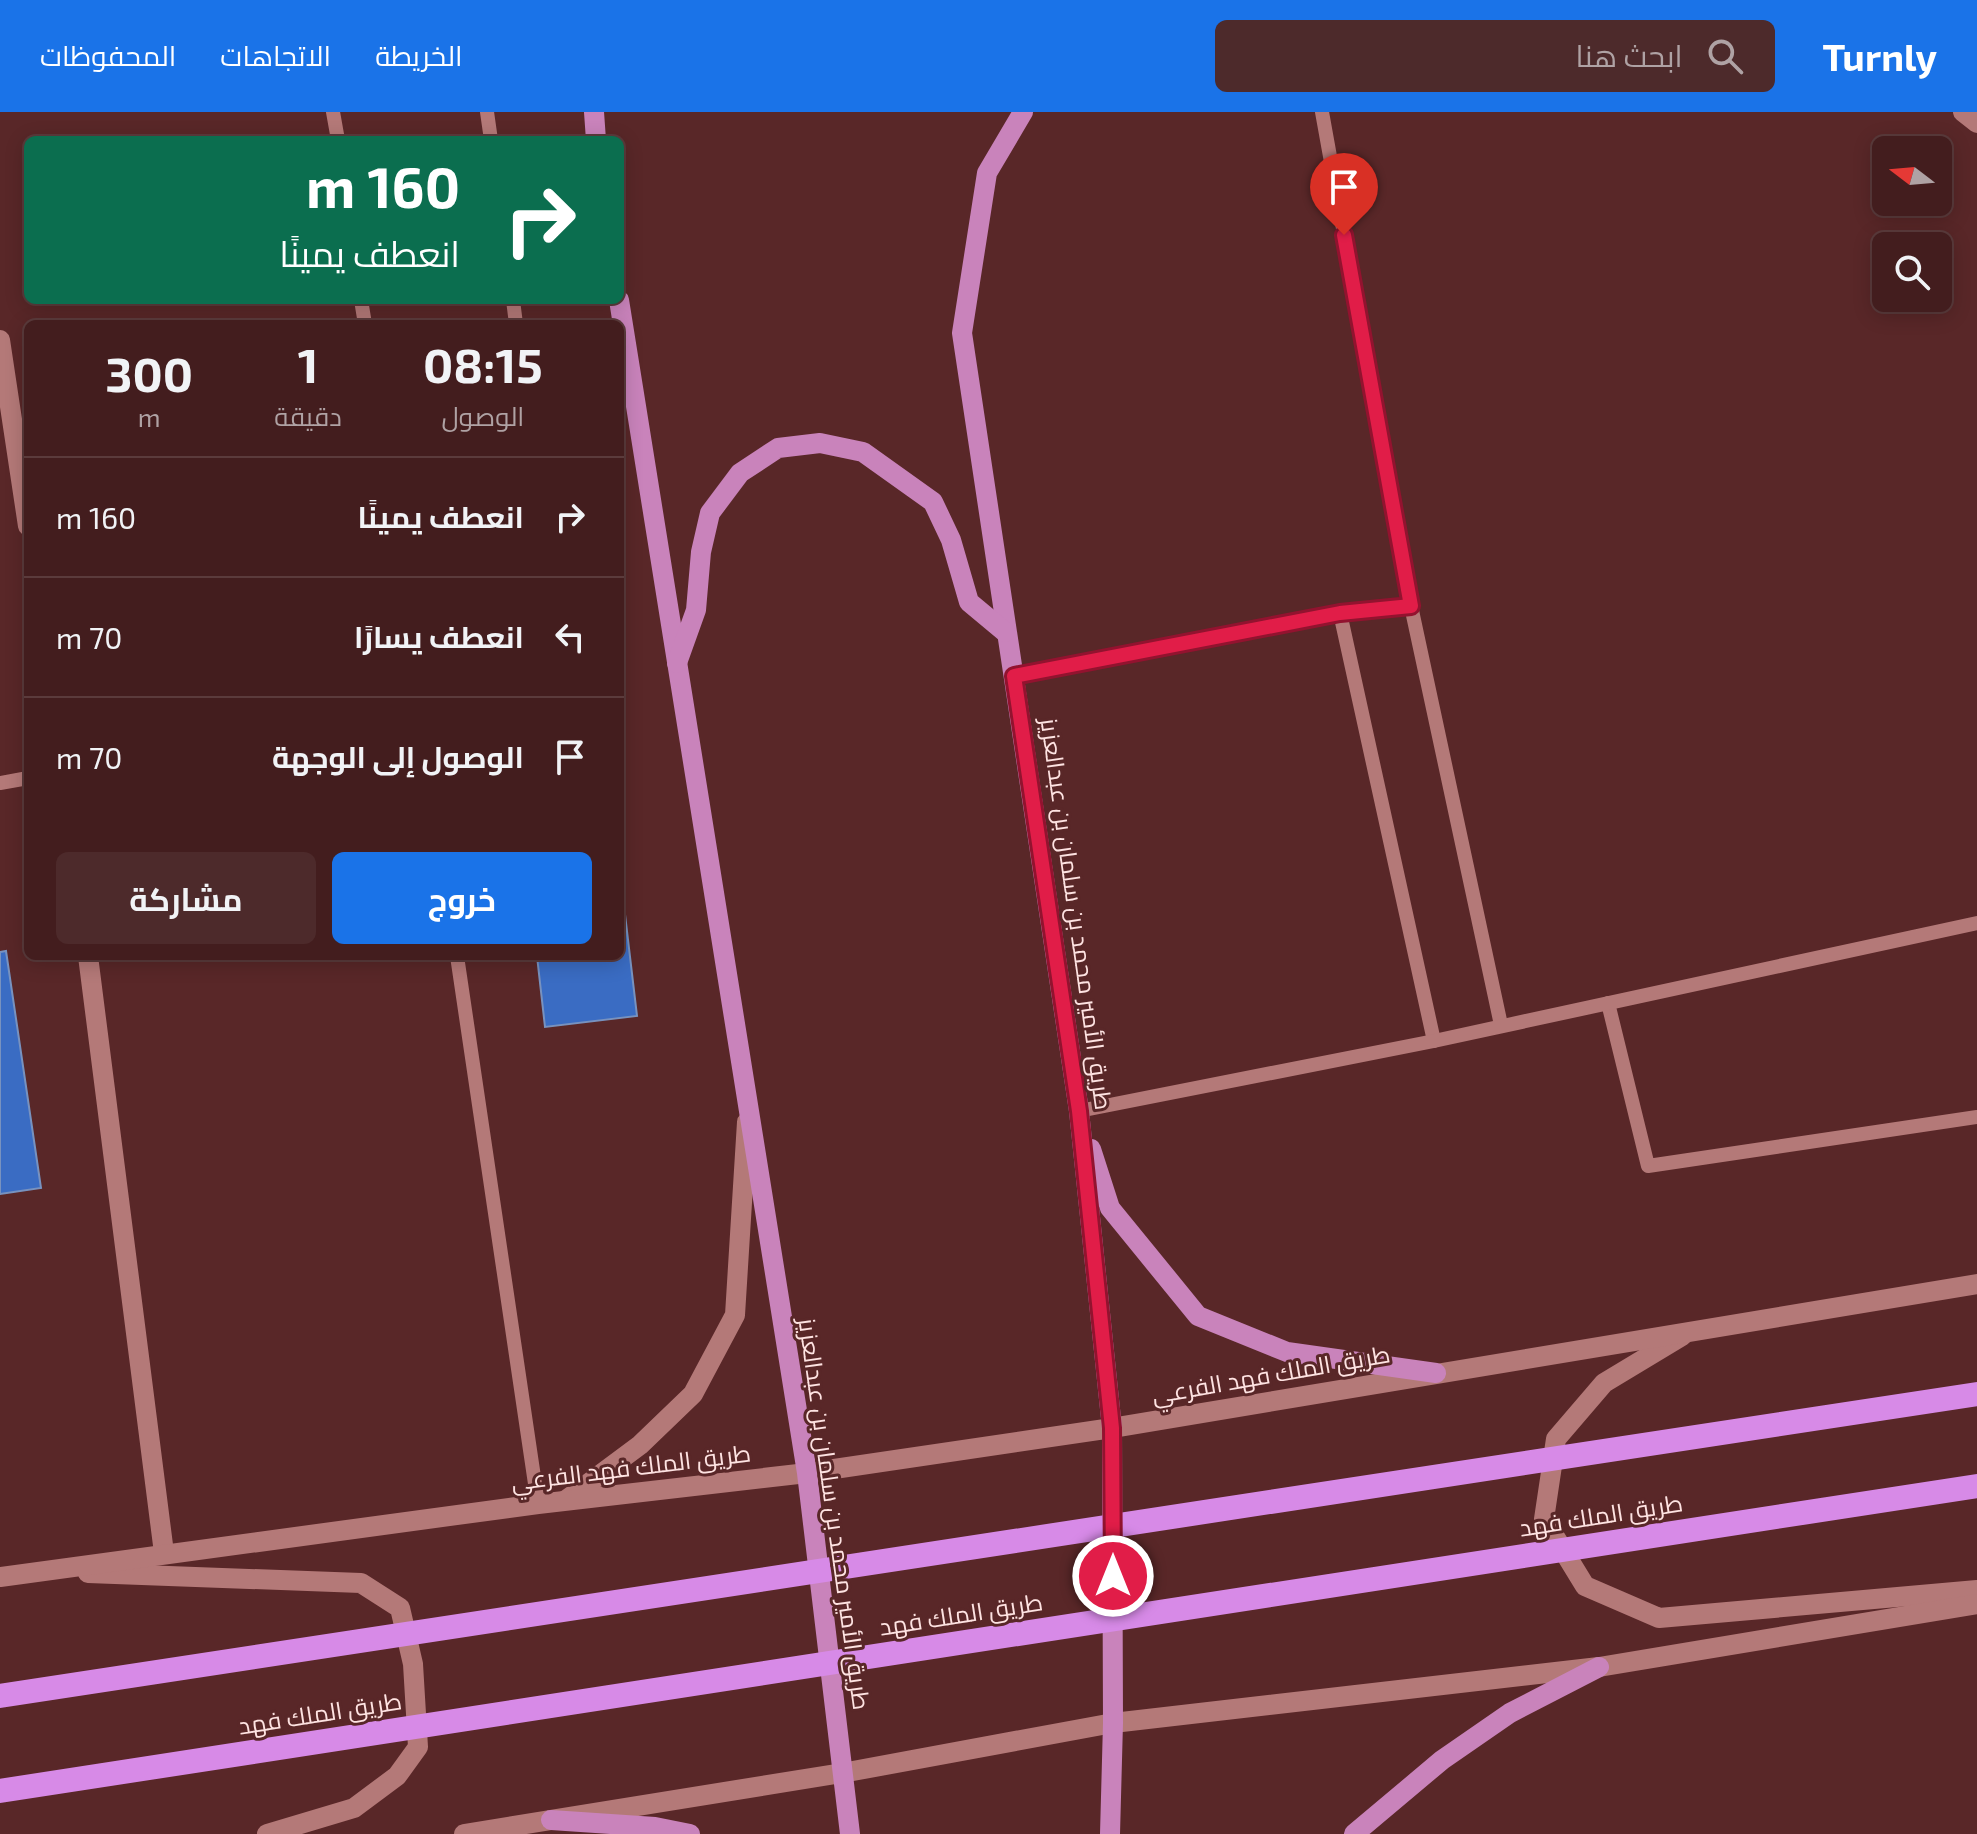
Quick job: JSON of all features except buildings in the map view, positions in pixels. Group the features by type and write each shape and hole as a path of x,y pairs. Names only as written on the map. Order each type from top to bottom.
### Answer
{"highway":[{"path":"0,1696 1977,1394"},
{"name":"طريق الملك فهد","path":"0,1791 1977,1486"}],"main road":[{"path":"594,112 596,136"},
{"name":"طريق الأمير محمد بن سلمان بن عبدالعزيز","path":"1023,112 987,173 962,333 1079,1111 1112,1428 1113,1723 1110,1834"},
{"path":"1963,112 1977,123"},
{"path":"0,340 24,499"},
{"name":"طريق الأمير محمد بن سلمان بن عبدالعزيز","path":"624,366 626,392 648,473 807,1473 850,1834"},
{"path":"677,665 696,610 701,552 710,513 740,473 778,448 820,443 863,452 933,502 951,540 969,602 1005,632"},
{"path":"89,960 164,1553"},
{"path":"564,1502 640,1445 693,1394 735,1315 748,1102"},
{"path":"1079,1111 1110,1208 1198,1316 1287,1352 1436,1373"},
{"name":"طريق الملك فهد الفرعي","path":"0,1577 538,1504 807,1473 1112,1428 1977,1284"},
{"path":"1692,1330 1604,1383 1556,1439 1544,1519 1585,1586 1659,1618 1977,1590"},
{"path":"33,1572 361,1583 400,1608 413,1664 418,1747 397,1776 354,1808 267,1834"},
{"path":"464,1834 842,1773 1113,1723 1599,1667 1977,1604"},
{"path":"1354,1834 1442,1760 1510,1713 1599,1667"},
{"path":"551,1820 655,1827 690,1834"}],"lane":[{"path":"333,112 337,136"},
{"path":"487,112 490,136"},
{"path":"1322,112 1411,606 1501,1025"},
{"path":"1014,676 1340,613 1411,606"},
{"path":"1340,613 1434,1041"},
{"path":"0,783 24,779"},
{"path":"1079,1111 1434,1041 1977,923"},
{"path":"458,960 538,1504"},
{"path":"1608,1003 1648,1166 1977,1117"}],"route":[{"path":"1113,1576 1112,1428 1079,1111 1014,676 1340,613 1411,606 1344,235"}]}
